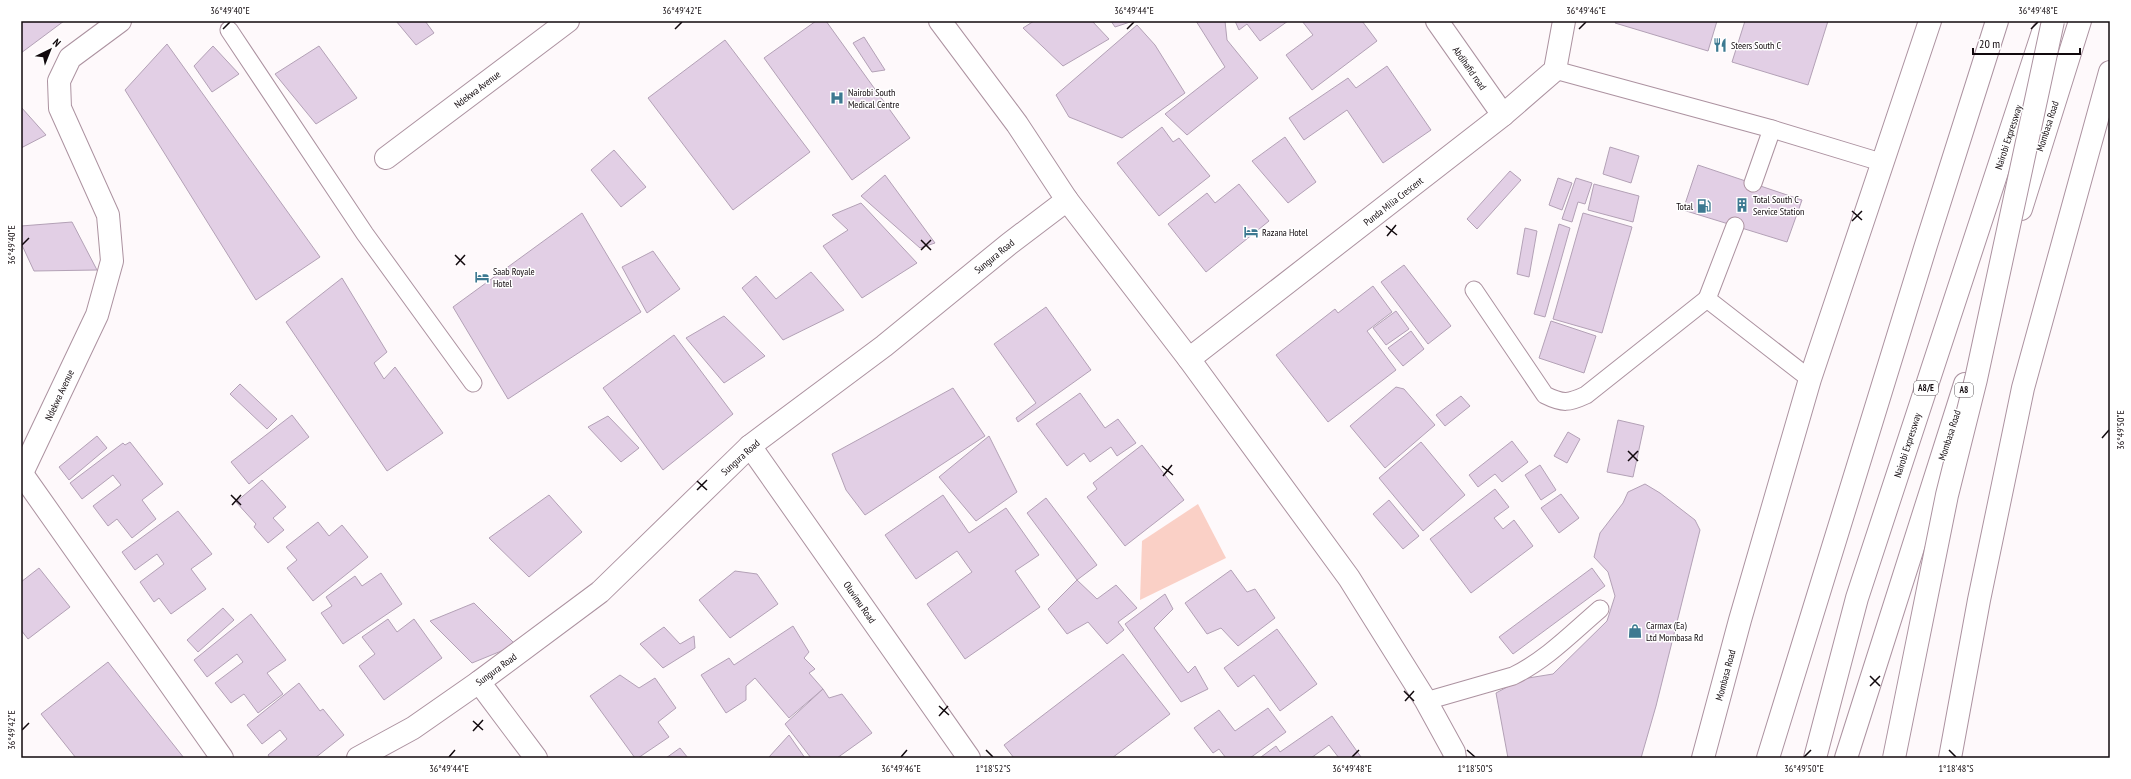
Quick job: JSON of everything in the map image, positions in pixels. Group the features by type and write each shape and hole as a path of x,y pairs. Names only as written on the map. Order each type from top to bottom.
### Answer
{"main road":[{"name":"Ndekwa Avenue","path":"21,475 97,315 112,261 108,215 60,108 59,81 70,58 120,21"},
{"name":"Ndekwa Avenue","path":"386,158 568,21"},
{"path":"940,21 1016,124 1067,200 1189,359 1349,578 1426,701 1454,752 1455,758"},
{"name":"Abdihafid road","path":"1437,21 1503,115"},
{"path":"1555,70 1564,21"},
{"name":"Mombasa Road","path":"1703,758 1740,620 1810,379 1884,163 1930,21"},
{"path":"1768,758 1923,253 1997,21"},
{"name":"Nairobi Expressway","path":"1815,758 1857,598 2046,21"},
{"path":"1894,758 1947,495 1976,379 2053,21"},
{"name":"Mombasa Road","path":"1846,758 2080,21"},
{"name":"Punda Milia Crescent","path":"1189,359 1503,115 1555,70"},
{"path":"1950,758 1979,600 2023,388 2110,72"},
{"name":"Sungura Road","path":"358,758 413,728 479,682 600,592 750,446 884,346 1009,244 1067,200"},
{"name":"Oluvimu Road","path":"750,446 969,758"},
{"path":"21,475 222,758"},
{"path":"479,682 536,758"}],"lane":[{"path":"229,30 365,234 473,383"},
{"path":"1555,70 1772,129 1884,163"},
{"path":"1753,183 1772,129"},
{"path":"1474,290 1546,395 1557,401 1572,402 1586,395 1707,299 1735,226"},
{"path":"1707,299 1810,379"},
{"path":"1426,701 1513,676 1525,670 1540,661 1600,609"}],"shaded area":[{"path":"1198,504 1226,558 1140,600 1142,541"}],"building":[{"path":"21,21 64,21 21,53"},
{"path":"396,21 425,21 434,33 416,45"},
{"name":"Nairobi South Medical Centre","path":"816,21 826,21 910,138 852,180 764,58"},
{"path":"1034,21 1092,21 1109,39 1063,66 1023,28"},
{"path":"1111,21 1133,21 1115,27"},
{"path":"1196,21 1225,21 1227,40 1258,78 1187,135 1165,114 1225,67"},
{"path":"1235,21 1288,21 1260,41 1247,24 1239,30"},
{"path":"1302,21 1362,21 1377,41 1312,90 1286,55 1313,35"},
{"path":"1616,21 1717,21 1708,51 1615,23"},
{"path":"1745,21 1828,21 1808,85 1732,62"},
{"path":"1137,25 1155,45 1185,93 1122,138 1069,117 1056,95"},
{"path":"864,37 885,70 872,72 853,43"},
{"path":"725,40 810,152 733,210 648,98"},
{"path":"167,44 320,257 256,300 125,90"},
{"path":"213,46 239,74 212,92 194,66"},
{"path":"319,46 357,98 316,124 275,74"},
{"path":"1387,66 1431,130 1383,163 1347,110 1304,140 1289,118 1348,78 1356,88"},
{"path":"21,107 46,135 21,148"},
{"path":"1162,127 1173,142 1179,138 1210,176 1159,216 1117,163"},
{"path":"1285,137 1316,182 1288,203 1252,161"},
{"path":"1610,147 1639,156 1631,183 1603,174"},
{"path":"614,150 646,187 621,207 591,170"},
{"name":"Total South C Service Station","path":"1698,165 1802,200 1787,242 1683,210"},
{"path":"1510,171 1521,180 1477,229 1467,219"},
{"path":"885,175 935,243 920,248 861,196"},
{"path":"1558,178 1572,183 1562,210 1549,205"},
{"path":"1576,178 1592,183 1585,204 1578,202 1572,222 1562,219"},
{"path":"1239,184 1269,221 1206,272 1168,224 1207,193 1215,203"},
{"path":"1594,184 1639,196 1633,222 1588,210"},
{"path":"861,203 917,263 862,298 823,246 848,230 832,215"},
{"path":"582,213 641,312 508,399 453,307"},
{"path":"1583,213 1632,227 1602,333 1553,319"},
{"path":"72,222 97,270 34,271 21,243 21,226"},
{"path":"1559,224 1570,228 1545,317 1534,314"},
{"path":"1525,228 1537,231 1529,277 1517,274"},
{"path":"653,251 680,289 647,313 622,267"},
{"path":"1404,265 1451,326 1428,344 1381,282"},
{"path":"811,272 844,310 783,340 742,288 756,276 776,299"},
{"path":"342,278 387,352 374,363 384,379 395,367 443,433 387,471 286,322"},
{"path":"1373,286 1392,312 1367,331 1396,370 1328,422 1276,355 1335,309 1338,313"},
{"path":"1046,307 1091,370 1018,422 1016,418 1036,403 994,344"},
{"path":"1396,311 1409,329 1386,345 1373,328"},
{"path":"724,316 765,356 724,383 686,338"},
{"path":"1551,321 1596,336 1584,373 1539,358"},
{"path":"1411,331 1424,349 1403,366 1388,348"},
{"path":"674,335 733,414 663,470 603,388"},
{"path":"240,384 277,419 267,429 230,394"},
{"path":"1396,387 1404,389 1435,425 1385,468 1350,426"},
{"path":"953,388 985,436 865,515 846,490 832,454"},
{"path":"1080,393 1105,428 1118,419 1136,443 1117,456 1111,447 1090,462 1084,453 1067,466 1036,424"},
{"path":"1461,396 1470,406 1445,426 1436,415"},
{"path":"292,415 309,437 249,484 231,462"},
{"path":"608,416 639,448 621,462 588,427"},
{"path":"1618,420 1644,426 1633,477 1607,472"},
{"path":"1568,432 1580,439 1567,463 1554,456"},
{"path":"97,436 107,448 69,480 59,467"},
{"path":"989,436 1017,492 976,521 939,477"},
{"path":"1512,441 1528,462 1502,482 1495,474 1478,487 1469,475"},
{"path":"130,442 163,484 142,500 156,519 132,538 117,519 108,526 93,506 121,485 113,475 82,499 70,483 123,443 125,445"},
{"path":"1421,442 1465,495 1423,531 1379,478"},
{"path":"1142,445 1184,500 1125,546 1087,497 1097,489 1093,483"},
{"path":"1540,465 1556,490 1541,500 1525,475"},
{"path":"262,480 286,507 273,518 284,530 268,543 254,527 256,524 236,502"},
{"name":"Carmax (Ea) Ltd Mombasa Rd","path":"1645,484 1660,493 1695,520 1700,530 1656,706 1641,758 1508,758 1496,693 1522,679 1553,674 1607,621 1615,596 1608,572 1594,557 1600,533 1623,503 1628,492"},
{"path":"1495,489 1509,507 1494,518 1503,529 1514,520 1533,546 1471,593 1430,539"},
{"path":"1561,494 1579,518 1559,533 1541,508"},
{"path":"549,495 582,532 529,577 489,538"},
{"path":"943,495 969,533 1006,508 1039,555 1015,571 1040,607 965,659 927,604 972,572 957,551 916,579 885,535"},
{"path":"1046,498 1097,565 1077,580 1027,513"},
{"path":"1389,500 1419,536 1403,549 1373,514"},
{"path":"178,511 212,554 191,569 206,589 171,614 159,598 154,602 140,582 164,564 157,554 135,570 122,552"},
{"path":"318,522 329,536 342,525 368,557 313,601 287,568 297,560 286,547"},
{"path":"39,568 70,607 28,639 21,630 21,582"},
{"path":"1592,568 1605,586 1513,654 1499,637"},
{"path":"1231,570 1247,592 1255,589 1275,618 1238,646 1221,628 1207,634 1185,603"},
{"path":"735,571 757,574 778,604 730,638 699,600"},
{"path":"381,573 402,604 343,644 321,613 332,606 326,597 355,576 362,586"},
{"path":"1077,580 1097,599 1116,585 1137,608 1118,622 1124,630 1107,644 1088,622 1067,634 1048,609"},
{"path":"1165,594 1173,609 1154,628 1188,673 1195,666 1208,689 1181,702 1125,624"},
{"path":"474,603 516,645 472,663 430,621"},
{"path":"223,608 234,620 198,652 187,640"},
{"path":"251,614 286,660 267,673 283,694 258,713 244,694 231,703 215,683 243,662 237,654 207,677 194,660"},
{"path":"388,619 397,632 414,619 442,658 384,700 359,666 375,654 362,637"},
{"path":"793,626 809,652 804,658 815,669 809,673 823,689 789,718 755,678 746,686 746,700 726,713 701,675 729,658 734,665"},
{"path":"664,627 680,644 694,636 695,648 663,668 640,644"},
{"path":"1277,629 1317,684 1280,711 1254,675 1238,687 1224,668"},
{"path":"1123,654 1170,714 1112,758 1014,758 1004,745"},
{"path":"108,662 184,758 76,758 41,714"},
{"path":"620,675 639,688 655,678 676,708 658,722 669,737 638,758 635,758 590,696"},
{"path":"299,683 320,711 323,709 344,735 315,758 270,758 268,755 287,739 280,730 262,744 247,725"},
{"path":"823,689 829,698 842,694 872,733 837,758 811,758 785,724"},
{"path":"1268,708 1286,732 1250,758 1226,758 1219,749 1213,753 1194,728 1219,710 1235,731"},
{"path":"1332,716 1361,757 1360,758 1339,758 1329,745 1311,758 1261,757 1276,746 1280,752"},
{"path":"789,735 805,758 770,758 769,757"},
{"path":"680,748 688,758 666,758"}],"place":[{"name":"Steers South C","path":"1720,45"},
{"name":"Nairobi South Medical Centre","path":"837,98"},
{"name":"Total South C Service Station","path":"1742,205"},
{"name":"Total","path":"1704,206"},
{"name":"Razana Hotel","path":"1251,232"},
{"name":"Saab Royale Hotel","path":"482,277"},
{"name":"Carmax (Ea) Ltd Mombasa Rd","path":"1635,631"}]}
